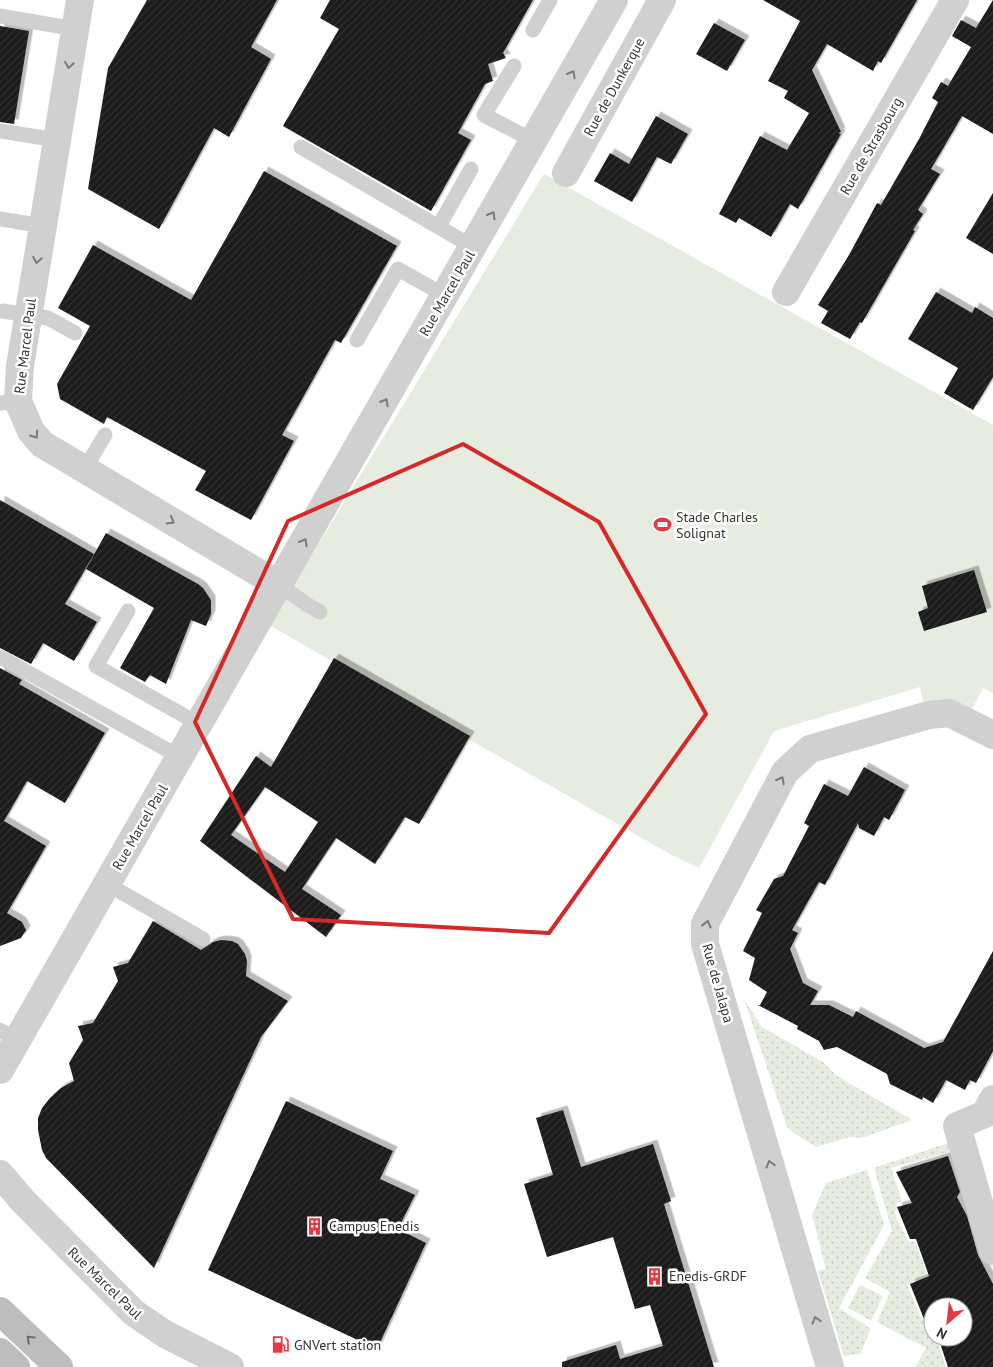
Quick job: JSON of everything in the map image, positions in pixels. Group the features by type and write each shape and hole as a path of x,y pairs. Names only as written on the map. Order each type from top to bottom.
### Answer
{"main road":[{"path":"0,1311 59,1367"},
{"path":"0,1352 16,1367"}],"street":[{"name":"Rue Marcel Paul","path":"80,0 43,226 16,313 20,366 9,402 42,444 280,585"},
{"name":"Rue de Dunkerque","path":"566,173 662,0"},
{"name":"Rue de Strasbourg","path":"786,292 955,0"},
{"name":"Rue Marcel Paul","path":"0,1070 8,1035 107,884 446,296 612,1"},
{"name":"Rue de Jalapa","path":"830,1367 705,944 705,924 786,772 810,749 929,715 949,714 993,735"},
{"path":"993,1099 985,1114 957,1126 993,1251"},
{"name":"Rue Marcel Paul","path":"0,1174 23,1201 134,1313 165,1334 230,1367"}],"lane":[{"path":"533,30 550,0"},
{"path":"0,16 75,29"},
{"path":"514,66 484,114 534,141"},
{"path":"0,131 57,140"},
{"path":"301,147 474,247"},
{"path":"439,226 471,169"},
{"path":"0,219 43,226"},
{"path":"357,340 398,269 446,296"},
{"path":"16,313 48,318 75,333"},
{"path":"84,470 105,434"},
{"path":"280,585 320,612"},
{"path":"128,611 96,666 199,724"},
{"path":"0,657 180,757"},
{"path":"107,884 202,939"}],"highlighted area":[{"path":"463,444 599,522 706,714 549,933 293,919 195,722 288,521"}],"shaded area":[{"name":"Stade Charles Solignat","path":"544,174 993,425 993,693 983,688 972,709 949,702 924,706 920,687 774,731 699,868 670,854 269,625"},
{"path":"744,999 762,1027 823,1062 837,1076 912,1120 862,1138 850,1137 816,1147 794,1133 787,1127"},
{"path":"948,1143 952,1151 891,1168 902,1201 897,1203 895,1212 897,1220 909,1242 915,1241 927,1275 907,1285 923,1320 923,1346 877,1322 890,1292 865,1278 892,1231 874,1168"},
{"path":"867,1170 884,1225 839,1308 871,1329 860,1354 844,1356 818,1271 826,1269 812,1215 826,1183"},
{"path":"860,1285 883,1296 871,1321 848,1308"},
{"path":"924,1347 939,1347 946,1367 915,1367 926,1348"}],"building":[{"path":"147,0 277,0 251,47 271,59 229,137 214,128 159,229 88,189 108,68"},
{"path":"330,0 533,0 503,53 506,58 488,64 493,81 485,84 458,133 471,140 431,211 283,126 339,29 320,18"},
{"path":"763,0 917,0 881,63 878,61 873,71 827,44 812,70 841,132 838,133 841,134 798,209 790,204 771,237 739,218 736,223 719,214 760,136 787,150 809,113 784,98 788,91 768,81 800,21"},
{"path":"993,0 993,134 962,116 931,169 940,174 918,210 923,214 913,230 915,231 862,323 860,322 850,339 821,323 828,311 818,305 849,255 877,203 881,205 919,139 938,102 932,98 941,82 948,86 971,47 952,36 961,20 976,28"},
{"path":"714,23 745,40 727,71 696,54"},
{"path":"0,26 29,31 14,124 0,122"},
{"path":"656,116 688,134 671,164 657,157 632,202 594,181 610,153 629,164"},
{"path":"264,171 397,246 341,343 335,340 282,435 294,441 251,520 195,490 206,471 107,417 104,424 60,399 57,384 90,326 58,308 93,245 191,300"},
{"path":"993,193 993,254 966,238"},
{"path":"936,292 972,313 975,307 993,318 993,377 973,410 944,393 958,368 908,339"},
{"path":"0,500 94,554 65,604 97,622 74,661 43,643 31,664 0,648"},
{"path":"106,533 198,584 211,600 211,614 206,626 191,620 166,684 150,675 145,682 120,668 154,608 86,569"},
{"path":"974,570 987,612 924,631 918,612 928,608 922,586"},
{"path":"334,658 470,736 419,824 405,817 375,864 336,838 302,889 341,915 326,937 200,841 256,756 271,767","holes":["265,787 318,822 285,872 231,835"]},
{"path":"0,668 22,680 19,684 105,733 65,803 27,781 4,821 46,846 7,913 22,922 26,930 21,938 0,946"},
{"path":"864,767 905,790 889,820 884,817 874,836 859,828 858,823 825,885 819,882 792,930 798,933 790,949 803,983 818,991 810,1005 829,1005 853,1017 856,1011 924,1048 943,1042 993,951 993,1051 976,1083 970,1080 965,1090 946,1080 933,1103 923,1097 922,1100 890,1084 887,1074 837,1047 824,1050 819,1041 797,1029 798,1026 758,1005 760,1005 767,992 749,980 755,958 743,951 762,913 756,910 774,879 783,876 809,826 804,823 824,784 848,796"},
{"path":"153,921 201,950 213,942 221,940 232,941 238,944 245,954 247,961 246,976 288,1001 261,1037 154,1268 46,1158 42,1150 38,1130 38,1118 42,1108 61,1088 74,1081 69,1063 83,1040 78,1026 93,1023 118,981 113,967 128,963"},
{"name":"Campus Enedis","path":"286,1101 393,1151 380,1179 415,1195 398,1229 426,1243 377,1349 208,1270"},
{"name":"Enedis-GRDF","path":"563,1110 581,1167 653,1144 671,1201 664,1204 714,1367 562,1367 562,1362 616,1345 620,1359 663,1346 650,1305 635,1309 613,1237 547,1257 524,1184 553,1175 536,1118"},
{"path":"948,1156 960,1192 957,1197 967,1216 978,1255 993,1284 993,1367 948,1367 941,1347 973,1347 973,1297 923,1297 923,1316 910,1284 929,1276 916,1239 910,1239 897,1207 912,1203 896,1172"}],"place":[{"name":"Stade Charles Solignat","path":"662,525"},
{"name":"Campus Enedis","path":"315,1226"},
{"name":"Enedis-GRDF","path":"655,1276"},
{"name":"GNVert station","path":"280,1345"}]}
